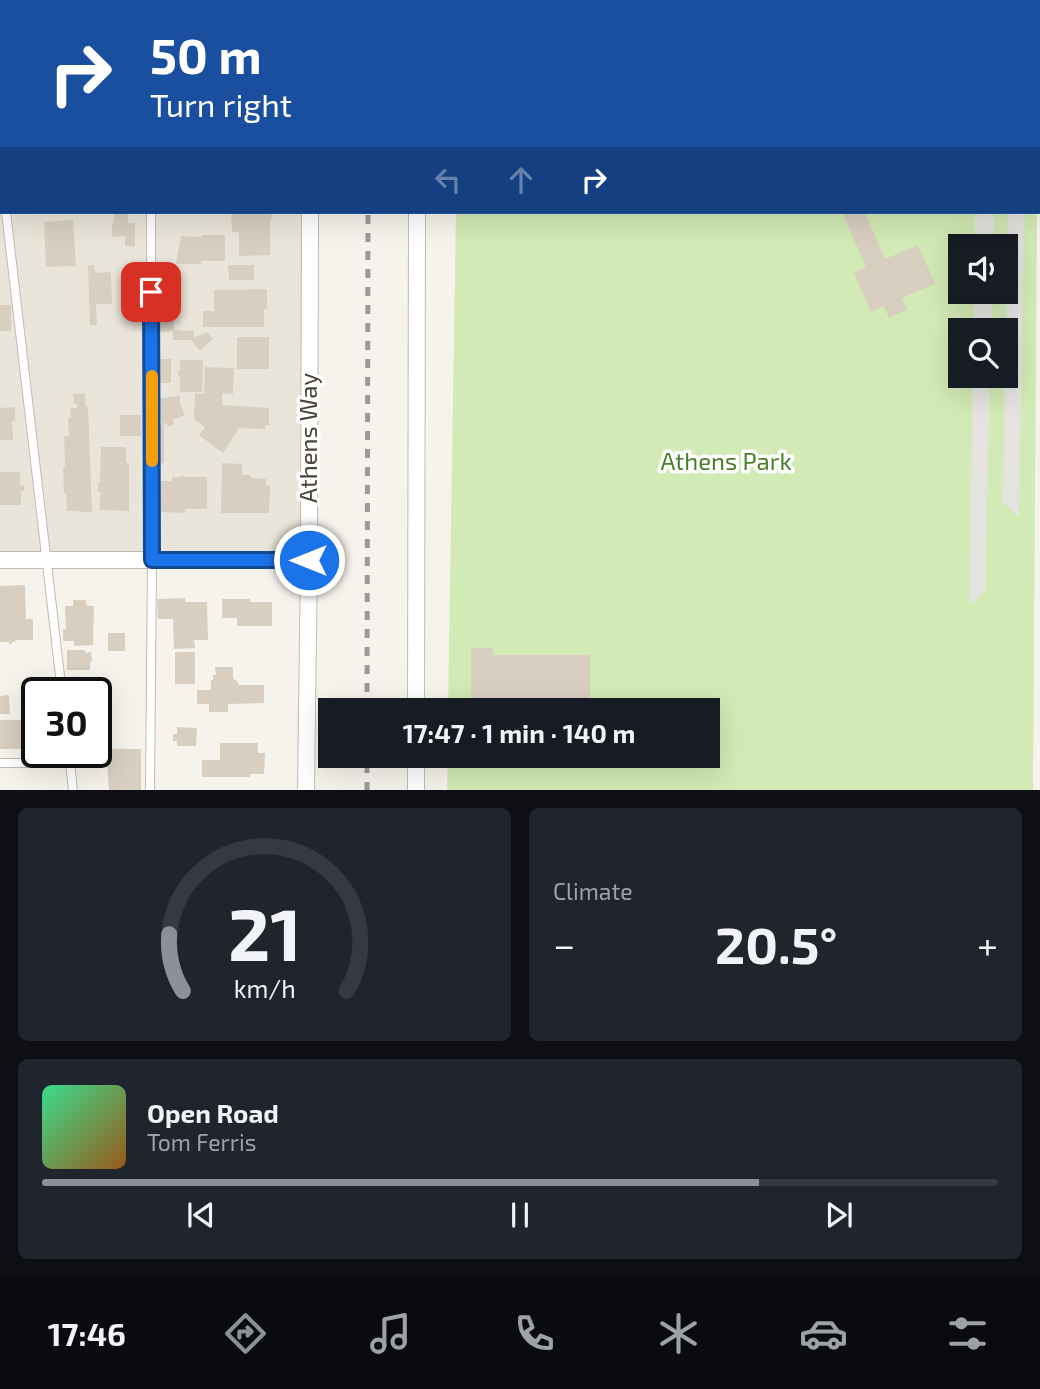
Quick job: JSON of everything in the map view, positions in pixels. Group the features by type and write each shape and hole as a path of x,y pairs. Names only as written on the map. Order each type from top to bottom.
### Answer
{"street":[{"name":"Athens Way","path":"306,790 310,214"},
{"path":"416,698 417,214"},
{"path":"0,560 309,560"},
{"path":"416,768 416,790"}],"lane":[{"path":"6,214 60,677"},
{"path":"150,790 151,214"},
{"path":"0,763 21,763"},
{"path":"71,768 73,790"}],"shaded area":[{"path":"0,214 310,214 309,560 0,560"},
{"path":"980,214 994,214 993,234 975,234 975,217"},
{"path":"1008,214 1024,214 1019,517 1003,503 1005,388 1018,388 1018,318 1007,318 1007,304 1018,304 1018,234 1008,234"},
{"path":"974,304 992,304 991,318 973,318"},
{"path":"973,388 990,388 985,591 969,605"}],"green space":[{"name":"Athens Park","path":"456,214 1037,214 1033,790 447,790 448,768 720,768 720,698 448,698"}],"building":[{"path":"114,214 128,214 128,223 135,223 135,246 125,246 125,236 112,237"},
{"path":"231,214 271,214 270,255 239,256 239,232 232,232"},
{"path":"843,214 866,214 885,259 918,245 935,284 902,298 907,310 889,318 884,306 871,312 854,273 866,267"},
{"path":"73,220 76,266 46,267 44,222"},
{"path":"225,235 225,261 176,264 181,236"},
{"path":"88,265 94,265 95,273 111,272 112,304 96,304 97,325 90,325"},
{"path":"228,265 254,265 254,280 229,280"},
{"path":"267,289 264,327 203,327 203,311 214,311 214,290"},
{"path":"0,305 11,305 11,331 0,331"},
{"path":"157,317 174,320 174,330 194,331 194,338 207,332 213,339 200,351 191,340 173,340 173,331 157,332"},
{"path":"237,337 269,337 269,369 237,369"},
{"path":"157,359 171,359 171,383 157,383"},
{"path":"180,360 203,360 202,392 180,392"},
{"path":"205,367 234,368 233,394 222,393 222,405 269,408 269,425 265,425 265,429 239,428 223,453 199,435 205,427 194,419 195,393 204,394"},
{"path":"85,393 88,407 92,512 67,511 64,493 64,436 69,436 70,408 77,408 73,394"},
{"path":"180,396 185,415 173,420 174,424 168,427 164,424 164,463 154,464 153,424 162,424 154,399"},
{"path":"15,407 15,421 12,421 13,440 0,440 0,408"},
{"path":"120,415 141,415 141,436 120,436"},
{"path":"101,447 126,447 126,463 129,463 129,511 99,510"},
{"path":"222,463 242,464 242,475 266,479 266,485 270,485 269,513 221,513"},
{"path":"0,472 20,472 20,485 24,485 21,505 0,505"},
{"path":"172,477 207,477 207,509 185,509 185,513 157,512 157,481 172,481"},
{"path":"25,585 26,619 33,619 33,640 16,640 12,644 0,642 0,586"},
{"path":"185,598 185,602 207,602 208,640 194,640 195,648 174,649 173,619 158,619 157,599"},
{"path":"222,599 272,602 272,626 237,626 237,618 222,618"},
{"path":"73,600 86,600 87,606 94,606 93,645 74,646 74,641 63,641 63,629 66,629 65,606 73,606"},
{"path":"108,633 125,633 125,651 108,651"},
{"path":"471,648 493,648 493,655 590,655 590,698 471,698"},
{"path":"67,650 91,652 90,670 67,670"},
{"path":"175,652 195,652 195,684 175,684"},
{"path":"215,667 233,667 233,679 239,685 264,685 264,703 228,704 228,712 209,712 209,704 197,704 197,690 211,690 211,680 213,675 216,675"},
{"path":"9,695 10,714 0,714 0,696"},
{"path":"0,720 21,720 21,749 0,749"},
{"path":"177,727 197,728 196,746 177,746 177,741 173,741 173,734 177,734"},
{"path":"220,743 258,743 258,753 265,753 264,774 250,774 250,777 202,777 202,760 220,760"},
{"path":"112,749 141,749 141,790 109,790 107,768 112,768"}],"railway":[{"path":"367,698 368,214"},
{"path":"367,768 367,790"}],"slow traffic":[{"path":"152,376 152,461"}],"route":[{"path":"151,292 152,560 309,560"}]}
